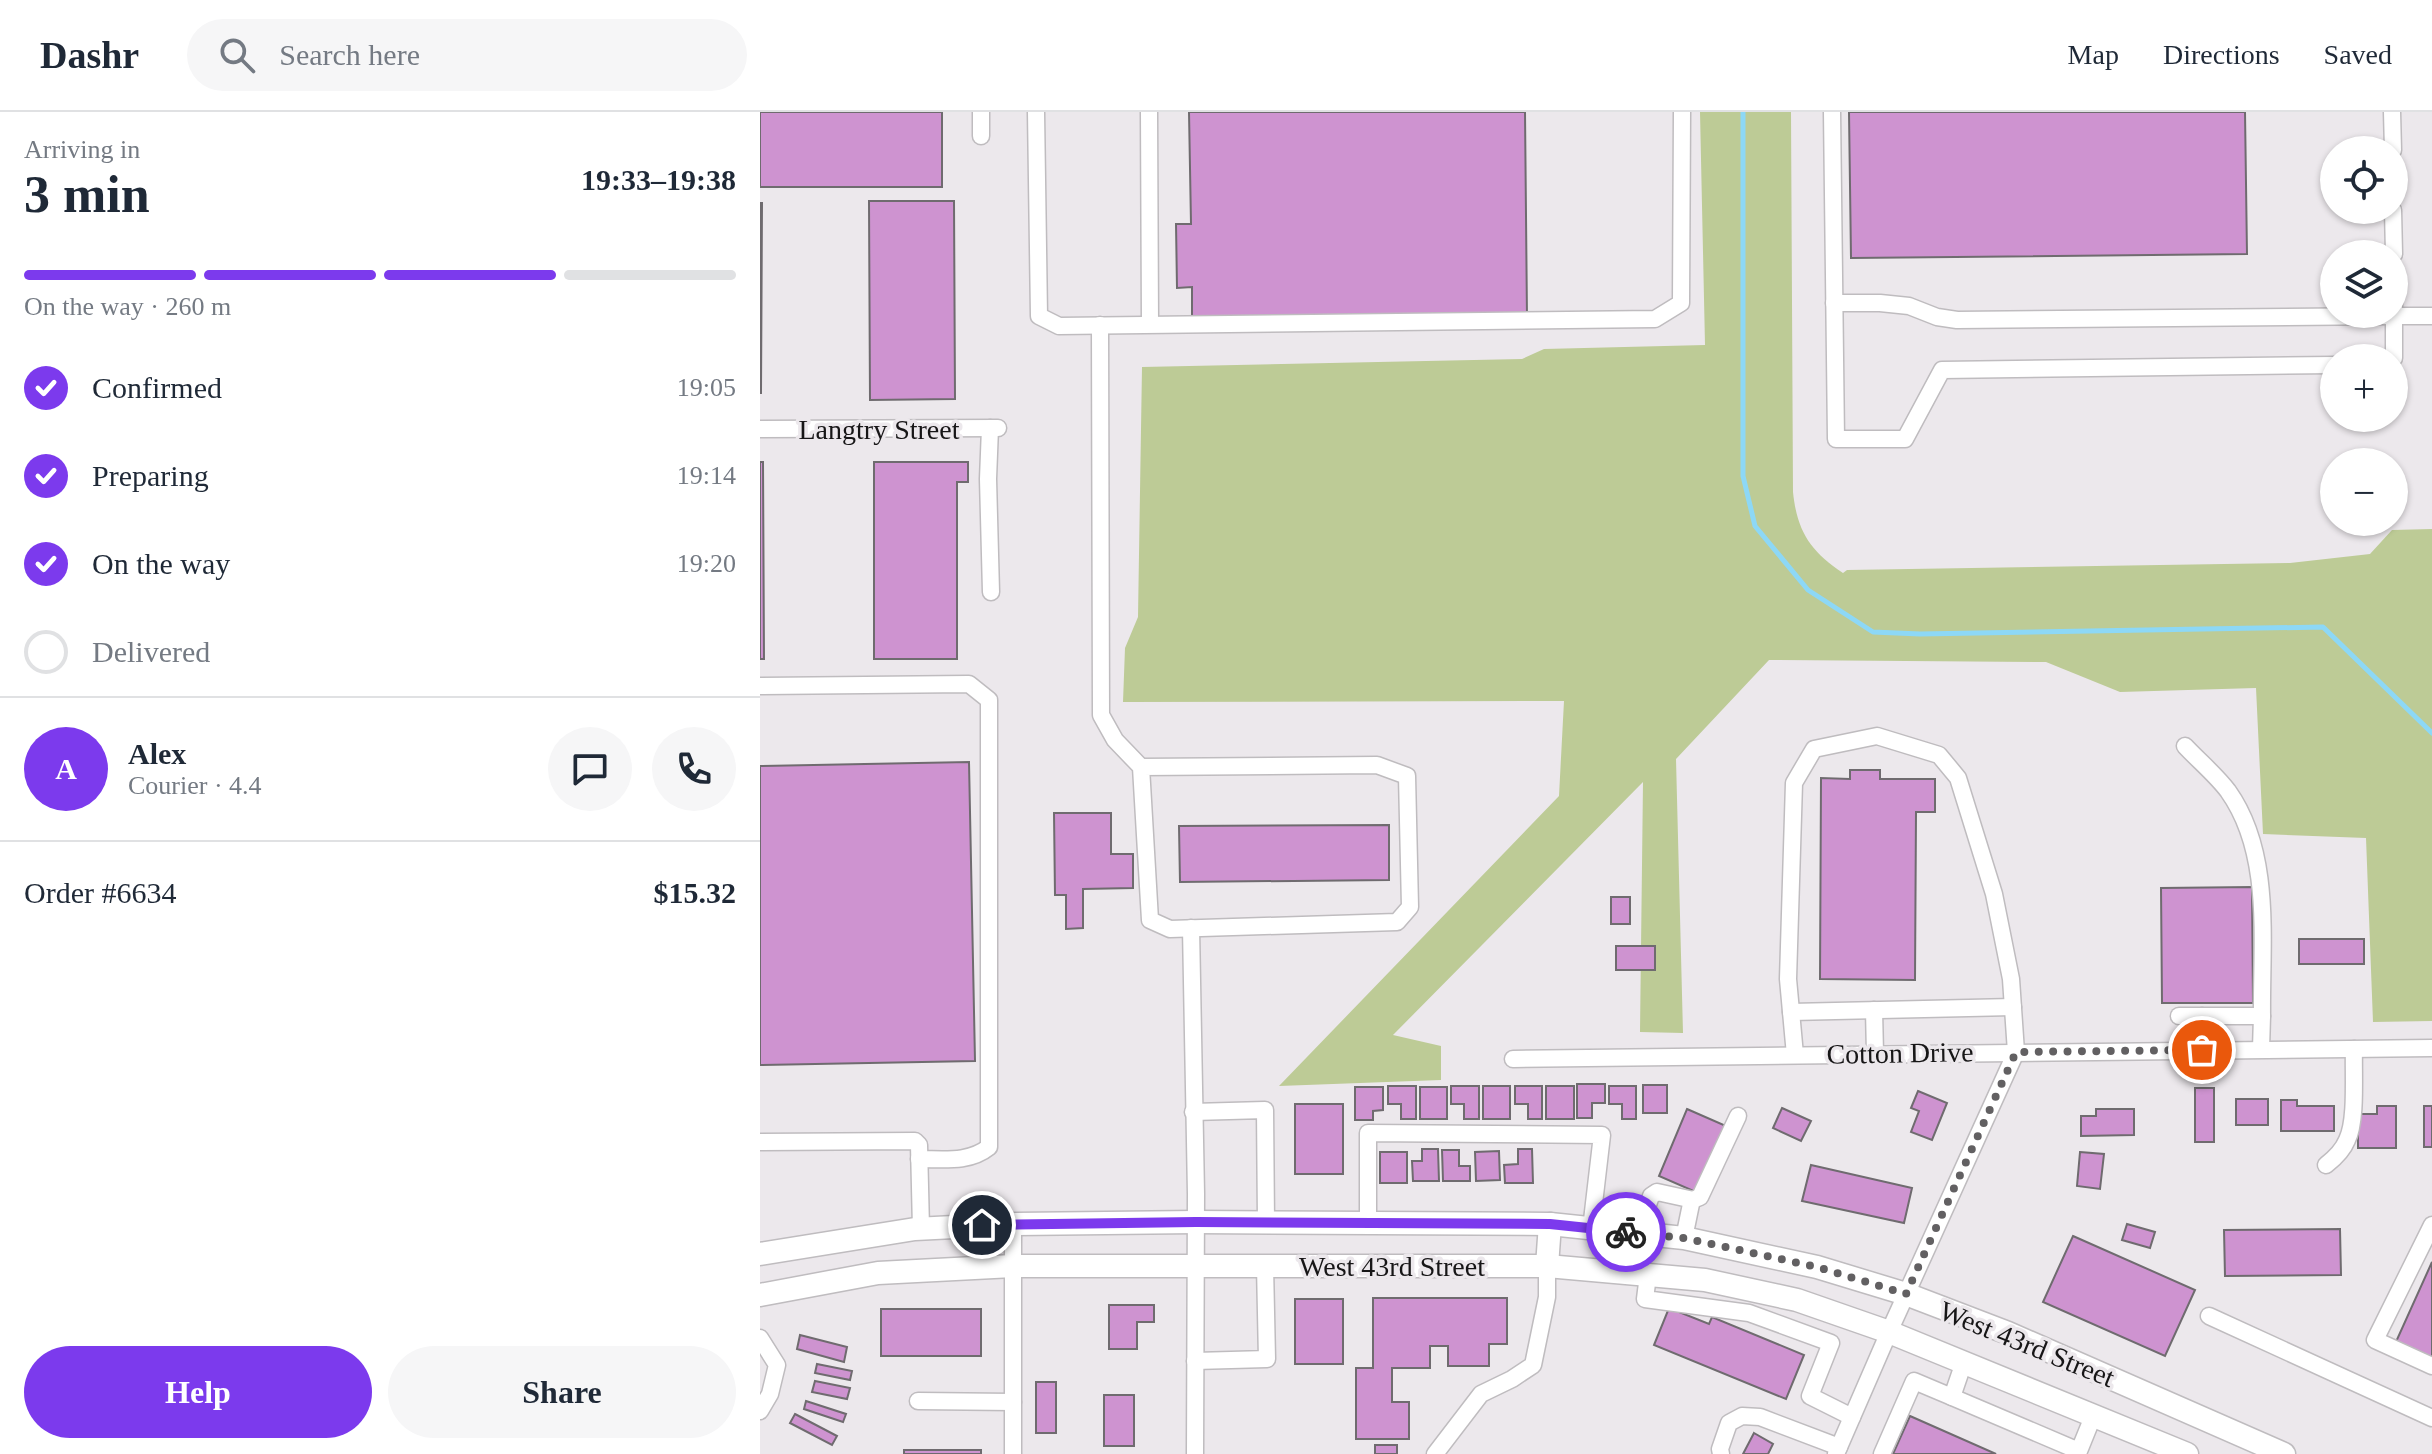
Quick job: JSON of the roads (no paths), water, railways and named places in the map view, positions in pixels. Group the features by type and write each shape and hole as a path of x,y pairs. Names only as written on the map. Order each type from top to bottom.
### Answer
{"main road":[{"name":"West 43rd Street","path":"760,1254 921,1229 1013,1224 1550,1224 1684,1238 1817,1267 1906,1294 2008,1333 2284,1454"},
{"path":"1547,1266 1550,1224"},
{"name":"West 43rd Street","path":"760,1295 878,1273 1013,1266 1547,1266 1705,1280 1797,1300 1889,1332 2187,1454"},
{"path":"2150,1437 2163,1400"}],"street":[{"path":"981,112 981,136"},
{"path":"1036,112 1039,316 1059,326 1655,319 1681,303 1682,112"},
{"path":"1149,112 1150,324"},
{"path":"1832,112 1836,439 1905,439 1942,370 2320,365"},
{"path":"2392,112 2393,136"},
{"path":"1834,303 1909,306 1937,317 1957,320 2320,317"},
{"path":"2408,316 2432,316"},
{"path":"1100,325 1101,715 1115,740 1141,767 1150,920 1170,929 1397,922 1410,907 1407,776 1377,765 1141,767"},
{"name":"Langtry Street","path":"760,429 994,428 988,479 991,592"},
{"path":"760,686 969,684 989,700 989,1147 979,1155 966,1159 919,1159"},
{"path":"1721,1454 1729,1423 1742,1416 1760,1417 1837,1450 2016,1052 2011,979 1994,894 1958,778 1939,755 1877,736 1814,749 1794,783 1788,979 1795,1055"},
{"path":"2185,746 2228,792 2247,827 2257,857 2261,887 2261,1049"},
{"path":"1191,928 1196,1222 1195,1454"},
{"path":"1791,1012 2013,1007"},
{"path":"1874,1010 1875,1054"},
{"path":"2179,1016 2262,1016"},
{"path":"2202,1016 2202,1050"},
{"name":"Cotton Drive","path":"1513,1059 2432,1048"},
{"path":"2326,1165 2339,1154 2348,1139 2352,1122 2354,1049"},
{"path":"1193,1112 1265,1110 1266,1223"},
{"path":"1638,1234 1651,1196 1657,1192 1690,1201 1700,1197 1738,1116"},
{"path":"1368,1223 1368,1133 1602,1135 1591,1229"},
{"path":"760,1142 915,1141 919,1145 921,1229"},
{"path":"1684,1238 1690,1201"},
{"path":"1013,1224 1013,1454"},
{"path":"2432,1225 2375,1340 2432,1366"},
{"path":"1195,1361 1267,1359 1265,1266"},
{"path":"1435,1454 1481,1394 1533,1365 1547,1297 1547,1266"},
{"path":"1648,1275 1645,1299 1749,1313 1831,1343 1810,1396 1852,1417"},
{"path":"2209,1316 2432,1418"},
{"path":"760,1338 777,1365 770,1394 760,1411"},
{"path":"1952,1397 1964,1362"},
{"path":"1882,1454 1914,1381 2079,1451 2094,1414"},
{"path":"918,1401 1013,1402"}],"waterway":[{"path":"1743,112 1743,476 1755,526 1808,590 1873,632 1920,634 2323,627 2432,733"}]}
